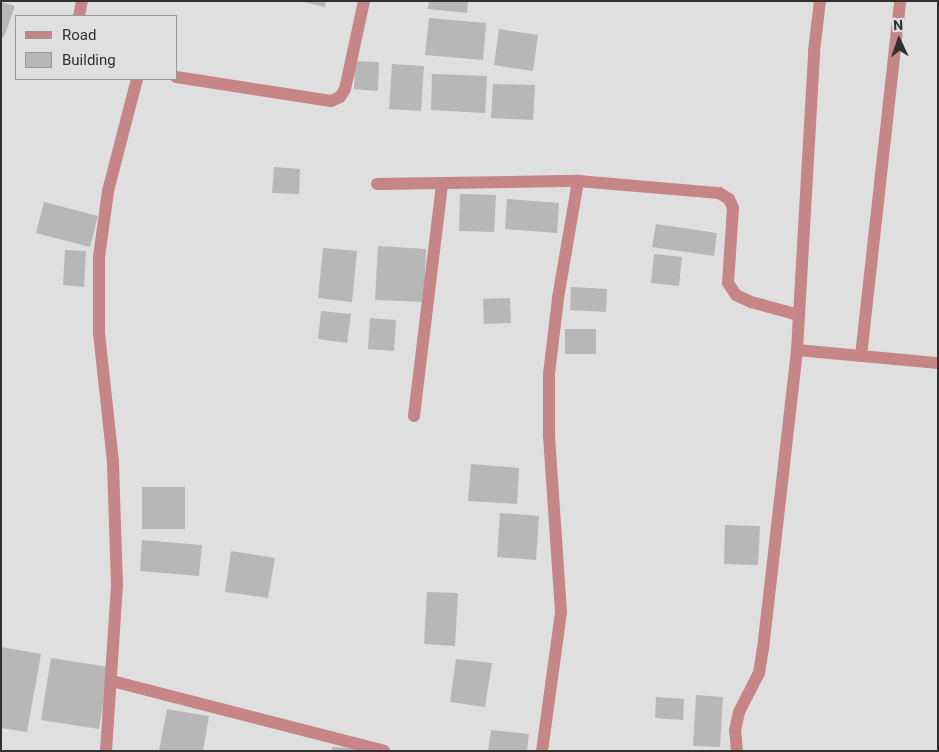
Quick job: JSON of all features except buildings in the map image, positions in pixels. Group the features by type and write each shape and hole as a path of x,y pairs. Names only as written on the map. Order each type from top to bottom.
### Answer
{"street":[{"path":"78,15 82,1"},
{"path":"178,76 331,101 340,97 345,88 364,1"},
{"path":"737,751 735,730 739,712 759,673 763,649 797,350 814,51 820,1"},
{"path":"861,356 900,1"},
{"path":"106,751 117,584 113,462 100,334 99,257 108,191 137,80"},
{"path":"377,184 578,181 719,193 729,199 733,208 728,283 736,295 751,302 800,315"},
{"path":"542,751 561,612 549,434 549,374 558,298 578,181"},
{"path":"414,416 442,184"},
{"path":"797,350 938,364"},
{"path":"112,680 384,751"}]}
